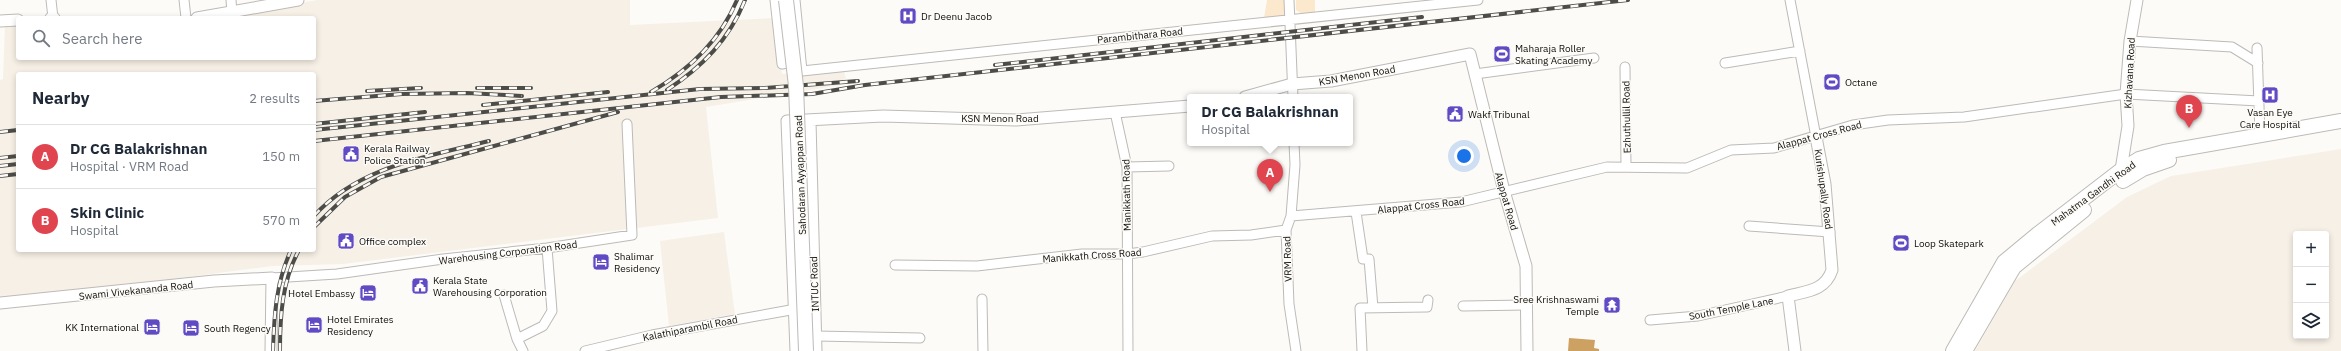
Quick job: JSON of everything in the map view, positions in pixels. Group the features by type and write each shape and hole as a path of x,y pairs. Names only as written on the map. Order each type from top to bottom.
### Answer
{"main road":[{"name":"Sahodaran Ayyappan Road","path":"786,0 796,86 806,351"},
{"name":"Mahatma Gandhi Road","path":"1965,351 2014,267 2124,174 2139,159 2164,152 2341,121"},
{"name":"Mahatma Gandhi Road","path":"1953,351 2004,262 2124,174 2143,169 2166,160 2341,130"}],"street":[{"path":"51,0 53,16"},
{"path":"184,0 186,16"},
{"path":"231,0 232,13"},
{"path":"211,16 298,0"},
{"path":"775,0 782,64 801,60 795,0"},
{"path":"1289,0 1292,44 1293,94"},
{"name":"Parambithara Road","path":"801,60 802,71 1290,18 1420,7 1478,0"},
{"name":"Kurishupally Road","path":"1788,296 1822,286 1829,280 1832,270 1825,184 1790,0"},
{"name":"Kizhavana Road","path":"2124,174 2128,126 2126,94 2130,41 2137,0"},
{"path":"0,21 16,20"},
{"path":"2130,41 2232,47 2258,63"},
{"path":"2257,48 2260,135"},
{"path":"1725,63 1800,51"},
{"name":"KSN Menon Road","path":"1256,94 1292,84 1331,81 1470,54"},
{"name":"Alappat Road","path":"1470,54 1504,191 1526,266 1527,351"},
{"path":"1475,74 1594,58"},
{"name":"Ezhuthullil Road","path":"1625,67 1626,167"},
{"name":"Alappat Cross Road","path":"1291,216 1356,212 1461,202 1607,167 1687,168 1731,150 1774,148 1853,125 1888,120 1964,116 2126,94 2259,101"},
{"name":"KSN Menon Road","path":"796,309 787,121 883,116 1016,120 1187,106"},
{"name":"Manikkath Road","path":"1115,112 1127,167 1128,351"},
{"name":"INTUC Road","path":"810,121 816,351"},
{"name":"Warehousing Corporation Road","path":"272,278 338,274 428,261 547,248 632,235 627,124"},
{"name":"VRM Road","path":"1294,146 1295,165 1291,216 1286,230 1289,304 1296,351"},
{"path":"1127,167 1169,166"},
{"path":"1356,212 1363,259 1369,259 1373,308"},
{"path":"1749,226 1830,232"},
{"name":"Manikkath Cross Road","path":"895,265 977,266 1082,254 1127,254 1143,252 1212,236 1251,235 1286,230"},
{"path":"517,339 543,326 552,311 547,248"},
{"path":"271,351 272,278"},
{"name":"Swami Vivekananda Road","path":"0,303 214,282 272,278"},
{"path":"504,294 517,339 523,351"},
{"path":"1788,296 1795,351"},
{"name":"South Temple Lane","path":"1650,320 1698,316 1788,296"},
{"path":"982,299 983,351"},
{"path":"1362,351 1360,308 1427,303"},
{"path":"1462,306 1527,305"},
{"path":"796,309 796,351"},
{"name":"Kalathiparambil Road","path":"585,351 652,335 796,309"},
{"path":"816,336 920,338"}],"shaded area":[{"path":"317,0 630,0 630,25 774,18 782,74 844,71 847,84 706,107 718,218 343,264 272,266 0,302 0,80 3,79 5,26 16,26 16,60 316,60 316,16 229,16"},
{"path":"1267,0 1285,0 1286,16 1264,18"},
{"path":"1296,0 1315,0 1315,13 1302,14 1296,10"},
{"path":"2341,149 2341,351 1975,351 2015,281 2127,197 2171,176"},
{"path":"724,232 735,314 669,326 660,241"},
{"path":"1569,338 1595,340 1594,348 1599,349 1599,351 1568,351"}],"railway":[{"path":"651,92 678,74 702,53 722,29 737,0"},
{"path":"667,90 692,72 723,40 731,28 745,0"},
{"path":"316,141 721,97 812,94 865,85 1628,0"},
{"path":"995,65 1422,17"},
{"path":"316,130 700,89 765,88 858,81"},
{"path":"367,91 421,88"},
{"path":"477,88 531,88"},
{"path":"483,105 608,92"},
{"path":"316,101 402,94 467,93 522,96"},
{"path":"316,124 425,112"},
{"path":"316,225 345,197 381,177 618,112"},
{"path":"0,132 16,130"},
{"path":"316,214 332,199 352,185 373,175 418,159 489,141"},
{"path":"0,158 16,156"},
{"path":"0,166 16,164"},
{"path":"0,176 16,174"},
{"path":"273,351 274,325 279,287 290,252"},
{"path":"280,351 283,299 289,274 298,252"}],"place":[{"name":"Dr Deenu Jacob","path":"908,16"},
{"name":"Maharaja Roller Skating Academy","path":"1502,54"},
{"name":"Octane","path":"1832,82"},
{"name":"Vasan Eye Care Hospital","path":"2270,95"},
{"name":"Wakf Tribunal","path":"1455,114"},
{"name":"Skin Clinic","path":"2189,128"},
{"name":"Kerala Railway Police Station","path":"351,154"},
{"name":"Dr CG Balakrishnan","path":"1270,192"},
{"name":"Office complex","path":"346,241"},
{"name":"Loop Skatepark","path":"1901,243"},
{"name":"Shalimar Residency","path":"601,262"},
{"name":"Kerala State Warehousing Corporation","path":"420,286"},
{"name":"Hotel Embassy","path":"368,293"},
{"name":"Sree Krishnaswami Temple","path":"1612,305"},
{"name":"Hotel Emirates Residency","path":"314,325"},
{"name":"KK International","path":"152,327"},
{"name":"South Regency","path":"191,328"}]}
